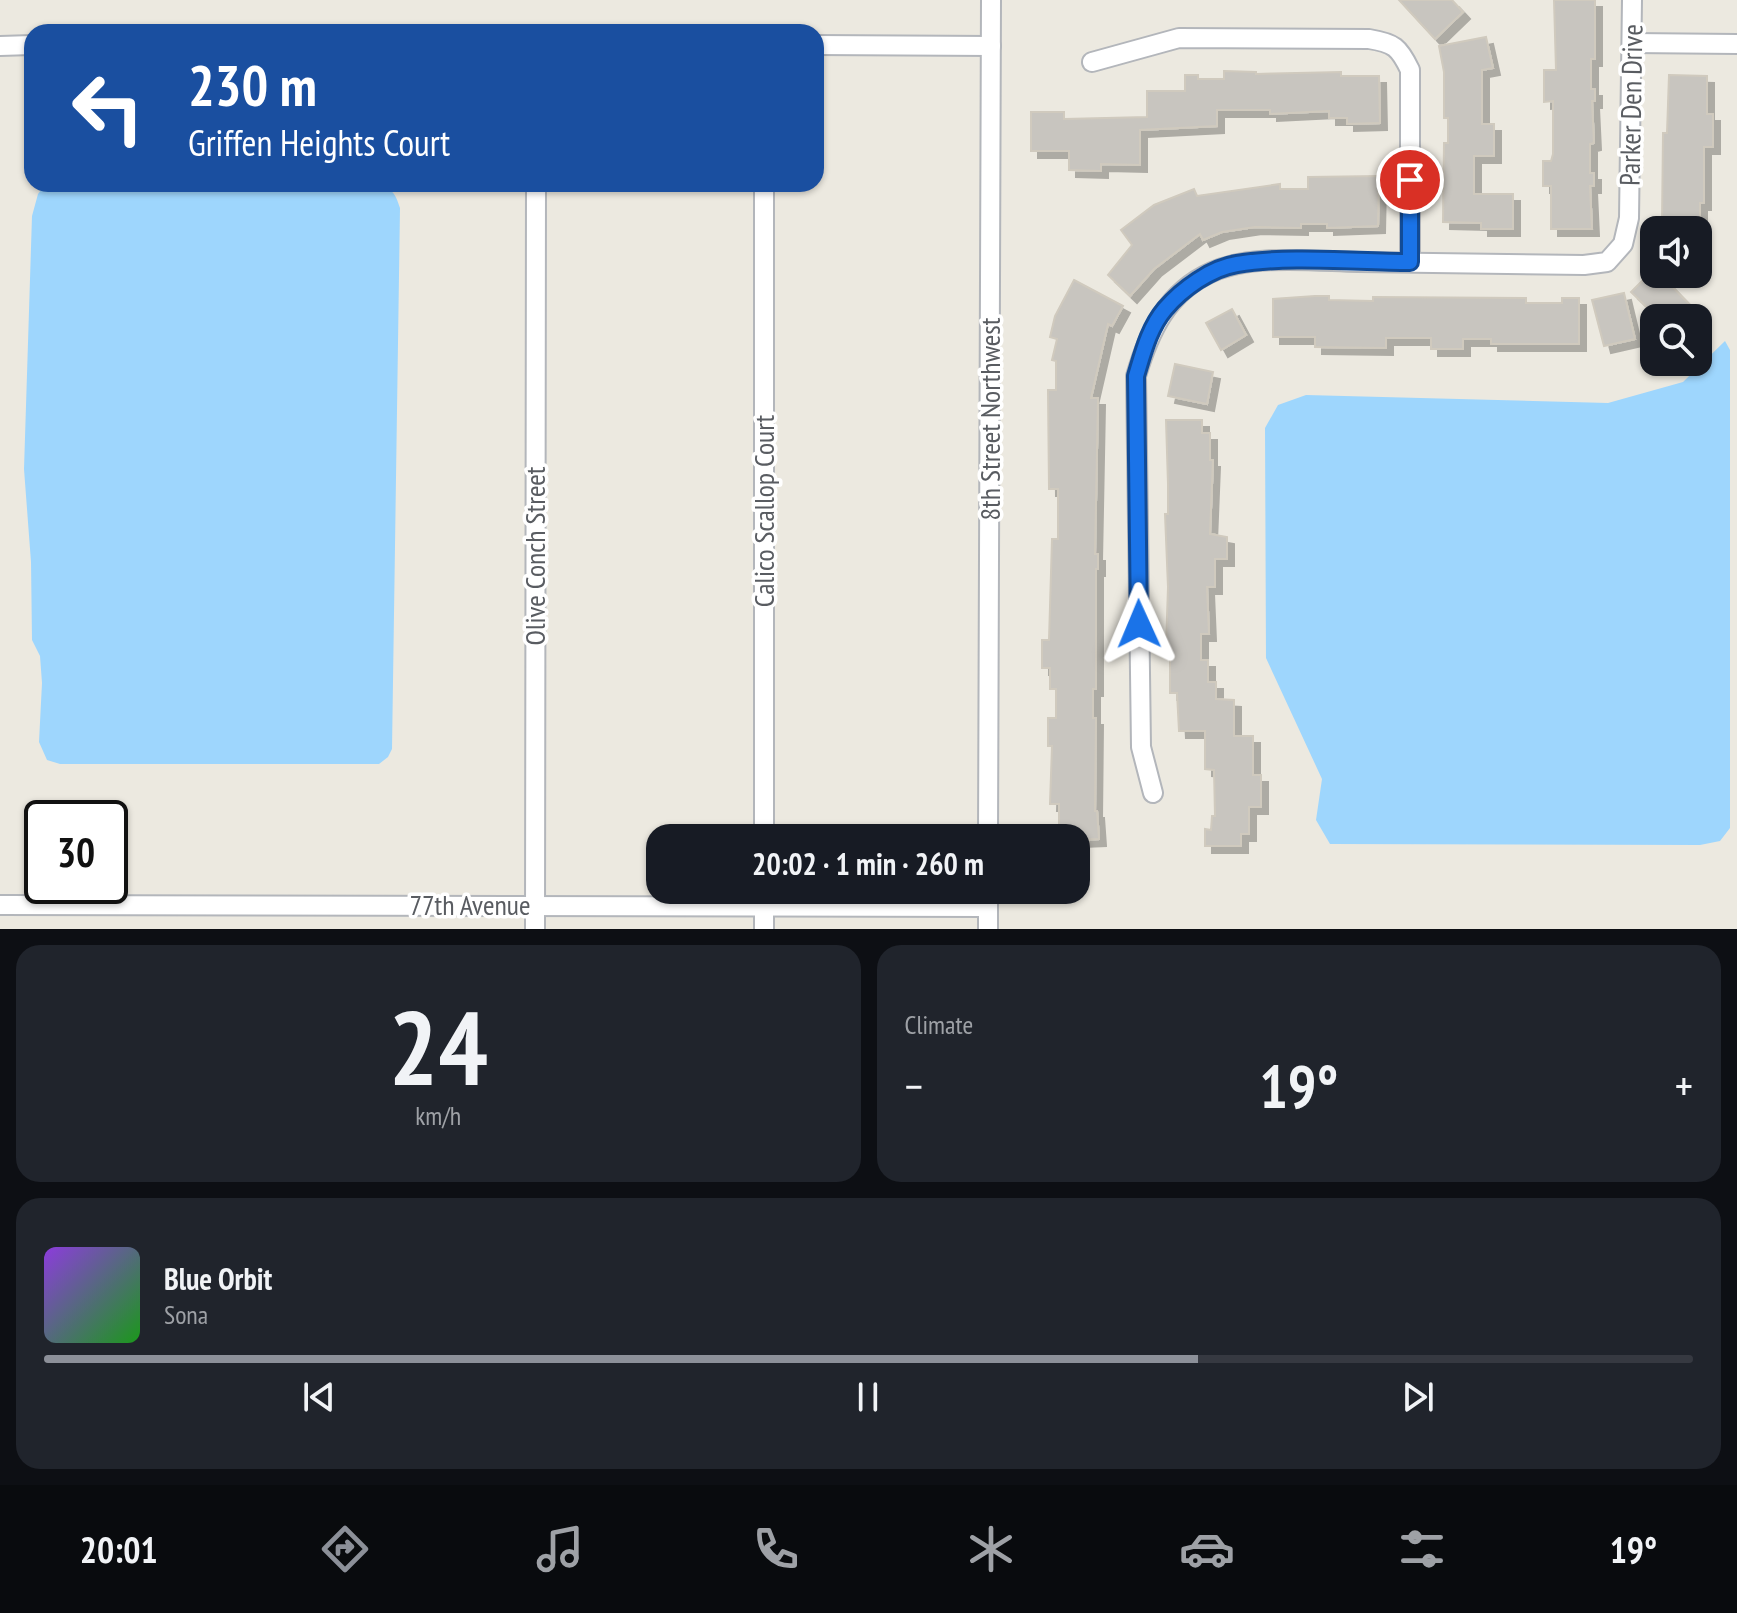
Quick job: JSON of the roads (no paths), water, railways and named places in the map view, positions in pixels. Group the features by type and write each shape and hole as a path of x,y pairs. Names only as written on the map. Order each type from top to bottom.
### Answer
{"street":[{"name":"8th Street Northwest","path":"988,824 991,0"},
{"name":"Parker Den Drive","path":"1153,793 1141,747 1136,376 1146,340 1164,309 1210,273 1236,264 1292,261 1584,265 1607,262 1623,244 1629,218 1632,0"},
{"path":"1092,62 1179,38 1369,39 1388,42 1401,52 1410,70 1410,262"},
{"path":"1632,43 1737,44"},
{"path":"0,46 24,45"},
{"path":"824,45 991,46"},
{"name":"Olive Conch Street","path":"535,929 536,192"},
{"name":"Calico Scallop Court","path":"764,192 764,824"},
{"name":"77th Avenue","path":"0,905 535,905 646,902"},
{"path":"764,904 764,929"},
{"path":"988,904 988,929"}],"water":[{"path":"392,192 395,196 400,208 392,749 379,764 60,764 47,760 39,742 42,683 40,656 32,640 31,562 24,469 32,216 38,194"},
{"path":"1725,341 1730,350 1730,828 1720,841 1700,845 1330,844 1316,820 1322,779 1266,658 1265,428 1278,405 1306,395 1608,403 1683,382 1689,376 1712,376 1712,354"}]}
